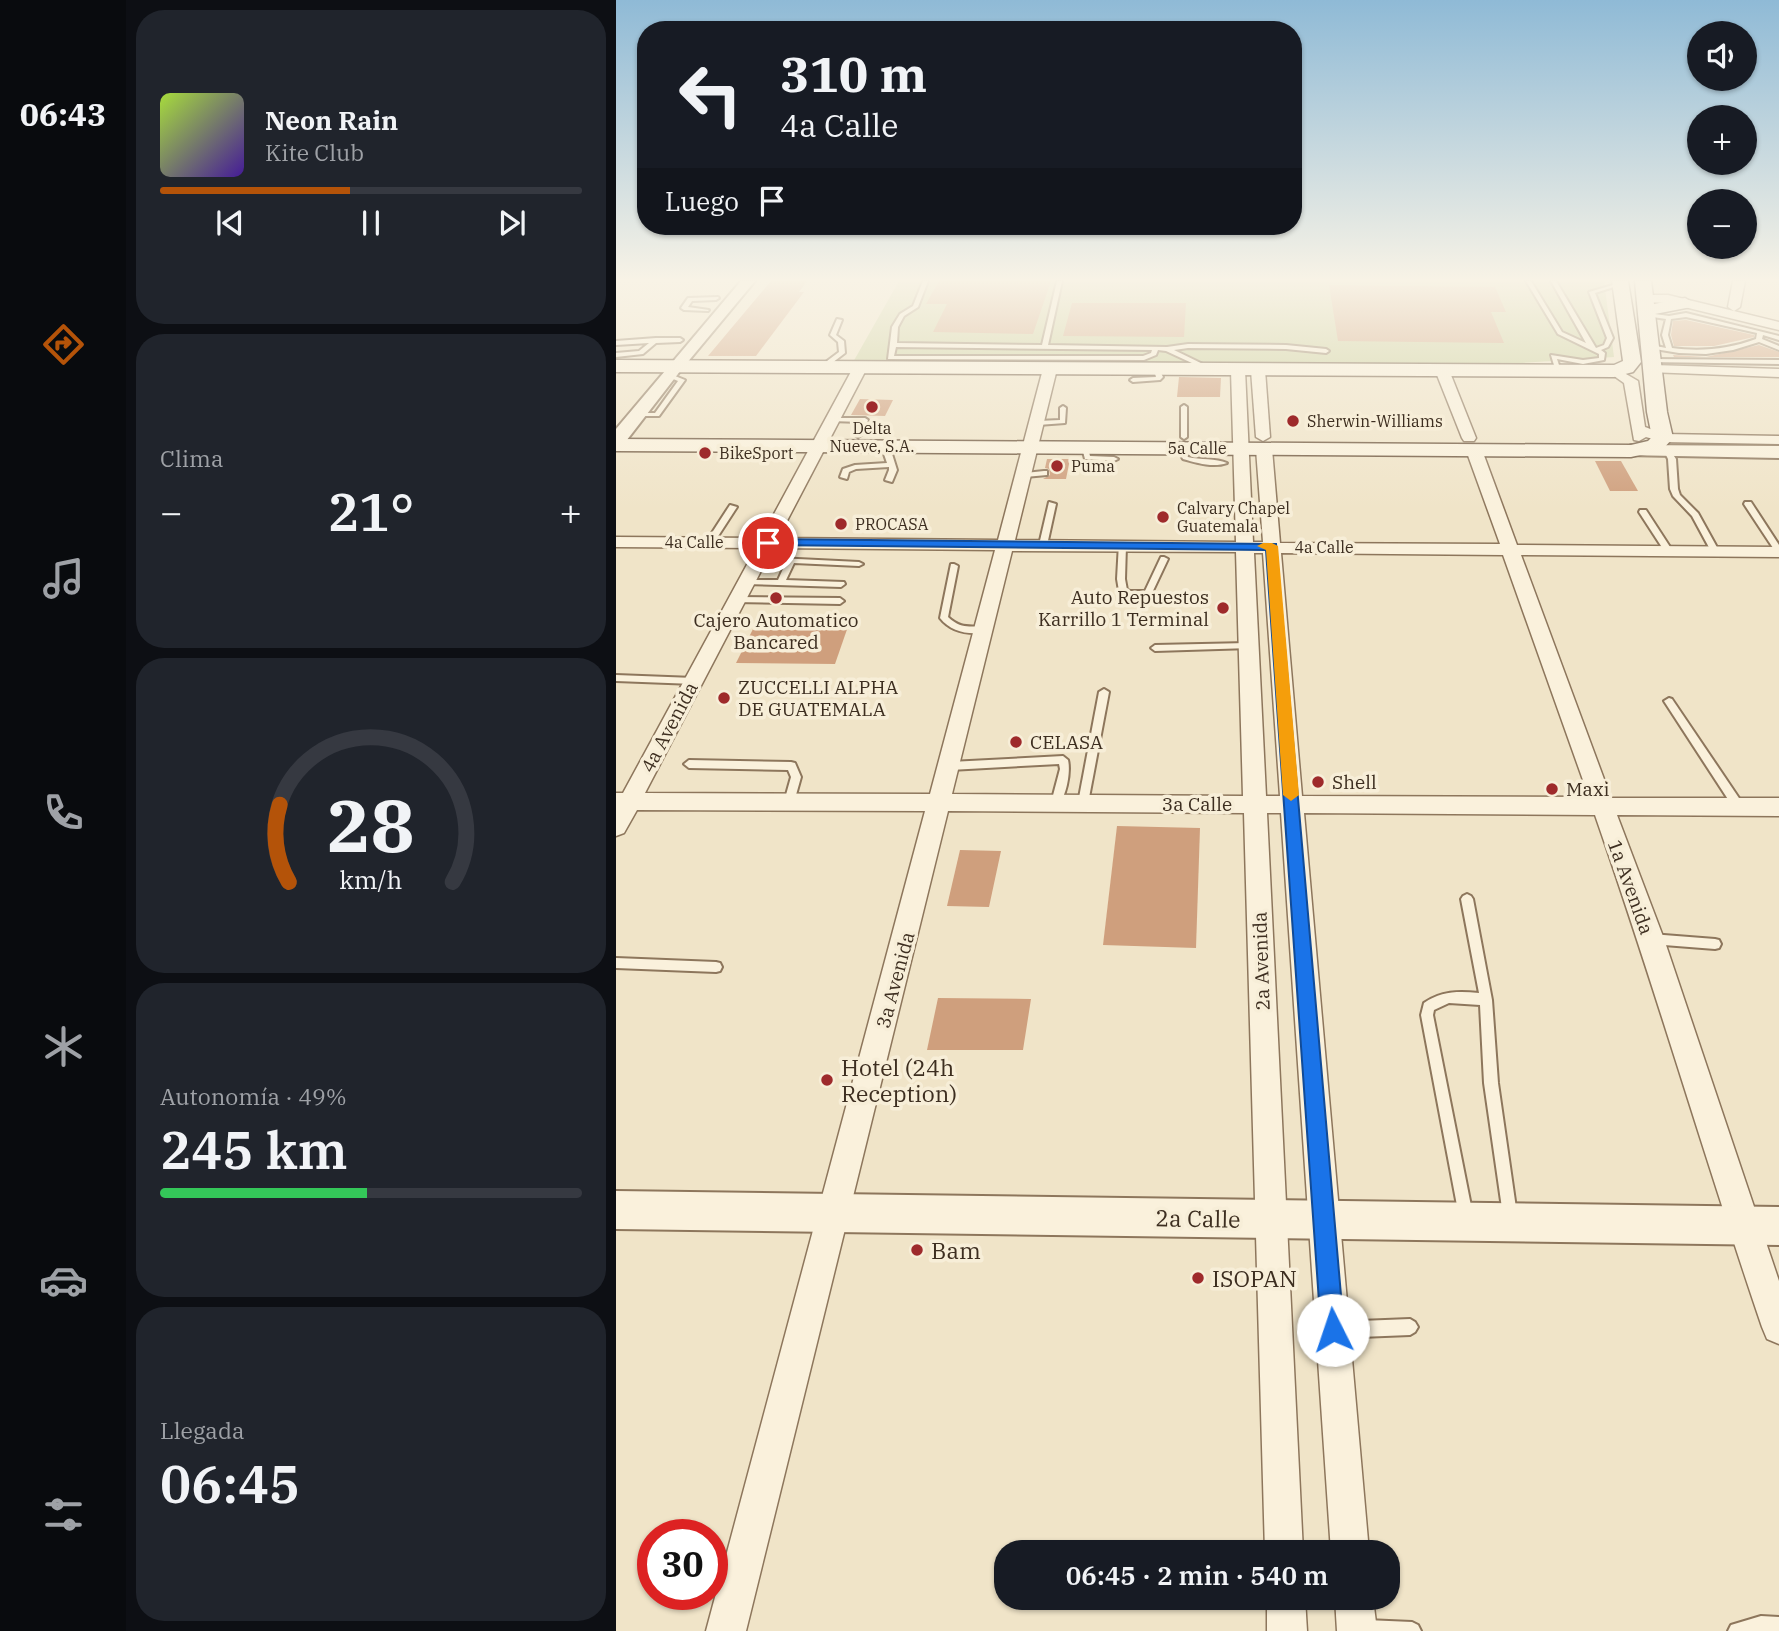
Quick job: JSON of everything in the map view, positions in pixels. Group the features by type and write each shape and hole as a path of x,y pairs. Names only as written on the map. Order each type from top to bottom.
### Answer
{"main road":[{"path":"616,366 667,369 836,363 860,368 885,363 1051,369 1442,370 1553,360 1614,370 1626,368 1632,362 1631,357"},
{"path":"1648,440 1657,412 1653,357"},
{"name":"5a Calle","path":"617,433 1035,435 1246,447 1648,440"},
{"name":"5a Calle","path":"826,434 893,456 1035,435 1075,452 1182,442"}],"street":[{"path":"617,433 637,415 672,357"},
{"path":"617,433 678,357"},
{"path":"1728,357 1779,373"},
{"name":"4a Avenida","path":"616,827 623,801 694,681 860,368"},
{"name":"3a Avenida","path":"726,1631 1007,544 1035,474 1035,435 1051,369"},
{"name":"2a Avenida","path":"1225,370 1272,546 1349,1540"},
{"name":"2a Avenida","path":"1258,370 1246,447 1245,546 1284,1540"},
{"name":"1a Avenida","path":"1442,370 1651,939 1761,1226 1779,1327"},
{"path":"1614,370 1631,381 1648,440"},
{"name":"5a Calle","path":"1648,440 1779,440"},
{"name":"5a Calle","path":"1648,440 1779,452"},
{"name":"4a Calle","path":"616,542 710,542 763,551 1007,544 1779,551"},
{"name":"3a Calle","path":"623,801 1779,807"},
{"name":"2a Calle","path":"616,1210 1761,1226"},
{"path":"1286,1610 1287,1631"}],"lane":[{"path":"836,363 837,357"},
{"path":"888,357 885,363 1146,357"},
{"path":"1189,357 1225,370"},
{"path":"1199,357 1225,370"},
{"path":"1553,360 1594,362 1602,359 1601,357"},
{"path":"1757,357 1779,362"},
{"path":"1133,380 1158,379 1160,377 1157,370"},
{"path":"1182,442 1184,407"},
{"path":"1063,408 1063,422"},
{"path":"1035,435 1063,422 1075,423"},
{"path":"1648,440 1672,459 1677,496 1695,515 1715,551"},
{"path":"1075,452 1087,458 1114,459"},
{"path":"844,477 846,471 855,467 893,456 893,470 889,480"},
{"path":"1043,545 1052,504"},
{"path":"1748,504 1779,551"},
{"path":"710,542 733,506"},
{"path":"1643,512 1668,550"},
{"path":"1122,545 1124,556 1121,584 1122,591 1128,594 1148,593 1164,559"},
{"path":"763,551 791,561 859,564"},
{"path":"781,582 791,561"},
{"path":"954,566 944,618 951,627 962,631 985,630"},
{"path":"747,582 841,584"},
{"path":"737,600 840,601"},
{"path":"1155,648 1248,646"},
{"path":"616,678 694,681"},
{"path":"1083,803 1104,692"},
{"path":"1669,701 1739,807"},
{"path":"950,766 1063,760 1065,769 1056,803"},
{"path":"689,764 791,766 796,777 789,802"},
{"path":"1467,899 1486,1000 1490,1083 1511,1221"},
{"path":"1651,939 1715,944"},
{"path":"616,963 716,967"},
{"path":"1467,1221 1428,1007 1437,1000 1460,996 1486,1000"},
{"path":"1333,1330 1410,1327"},
{"path":"1355,1619 1412,1631"},
{"path":"1737,1631 1761,1625 1779,1626"}],"green space":[{"path":"856,357 1612,357 1444,368 852,364"}],"building":[{"path":"1179,377 1221,378 1220,397 1177,397"},
{"name":"Delta Nueve, S.A.","path":"860,399 893,400 885,416 851,415"},
{"name":"Puma","path":"1047,459 1070,459 1066,479 1043,479 1050,475 1049,469 1045,468"},
{"path":"1595,461 1621,461 1638,491 1610,491"},
{"path":"760,615 852,615 835,664 736,663"},
{"path":"1117,826 1200,828 1196,948 1103,945"},
{"path":"960,850 1001,851 989,907 947,906"},
{"path":"938,998 1031,999 1023,1050 927,1050"}],"slow traffic":[{"path":"1263,546 1272,546 1291,795"}],"place":[{"name":"Delta Nueve, S.A.","path":"872,407"},
{"name":"Sherwin-Williams","path":"1293,421"},
{"name":"BikeSport","path":"705,453"},
{"name":"Puma","path":"1057,466"},
{"name":"Calvary Chapel Guatemala","path":"1163,517"},
{"name":"PROCASA","path":"841,524"},
{"name":"Cajero Automatico Bancared","path":"776,598"},
{"name":"Auto Repuestos Karrillo 1 Terminal","path":"1223,608"},
{"name":"ZUCCELLI ALPHA DE GUATEMALA","path":"724,698"},
{"name":"CELASA","path":"1016,742"},
{"name":"Shell","path":"1318,782"},
{"name":"Maxi","path":"1552,789"},
{"name":"Hotel (24h Reception)","path":"827,1080"},
{"name":"Bam","path":"917,1250"},
{"name":"ISOPAN","path":"1198,1278"}],"route":[{"path":"768,543 1272,546 1333,1330"}]}
